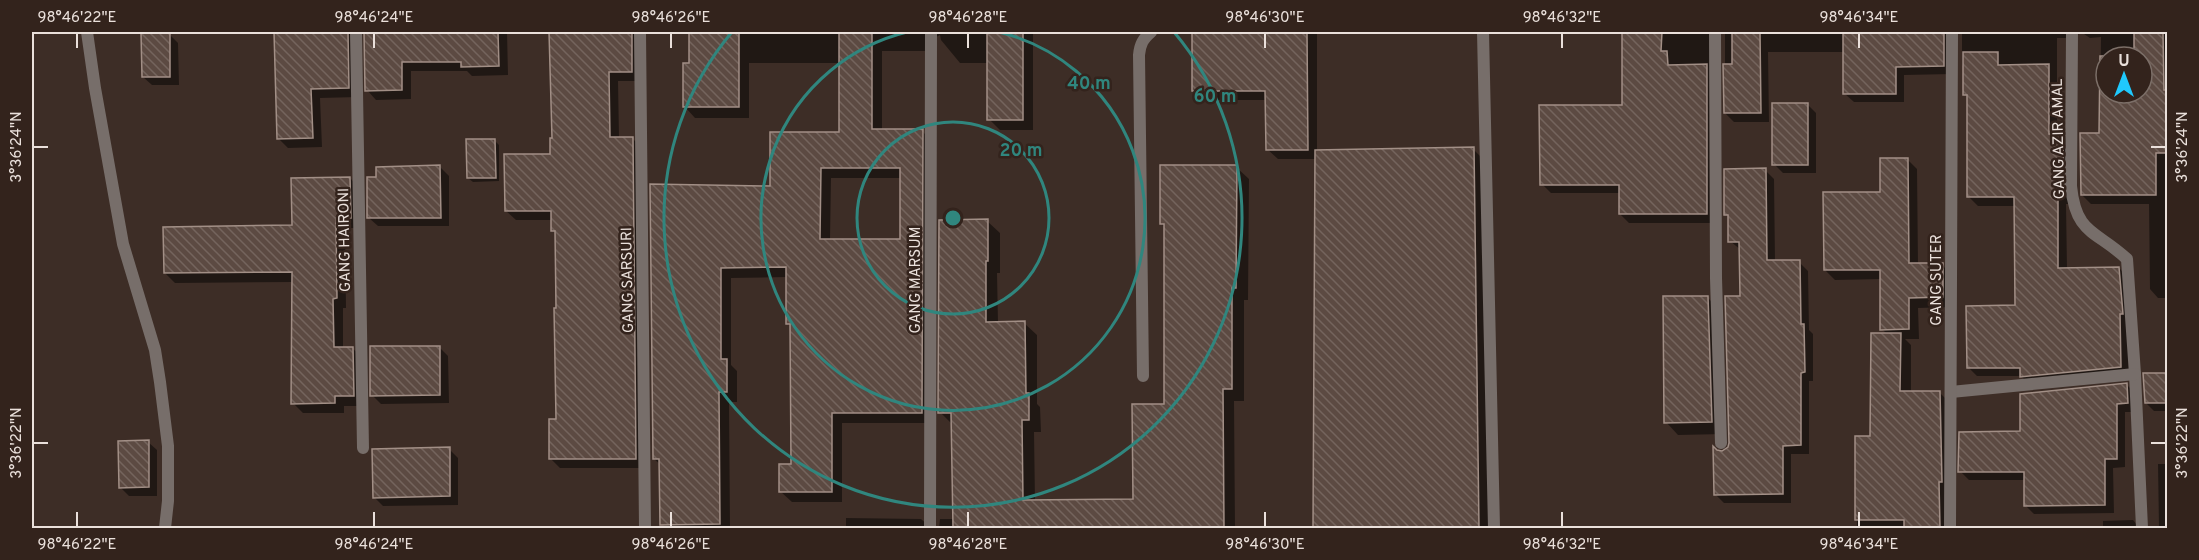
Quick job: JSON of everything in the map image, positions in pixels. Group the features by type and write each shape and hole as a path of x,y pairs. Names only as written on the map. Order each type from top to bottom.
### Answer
{"street":[{"path":"87,32 94,88 123,244 155,350 160,381 168,446 168,501 165,528"},
{"name":"GANG HAIRONI","path":"356,32 363,448"},
{"name":"GANG SARSURI","path":"640,32 645,528"},
{"name":"GANG MARSUM","path":"930,528 931,32"},
{"path":"1143,376 1139,55 1140,46 1151,32"},
{"path":"1483,32 1494,528"},
{"path":"1715,32 1716,278 1721,443"},
{"name":"GANG SUTER","path":"1950,528 1952,32"},
{"name":"GANG AZIR AMAL","path":"2072,32 2071,186 2073,206 2080,220 2092,233 2127,259 2135,374"},
{"path":"1951,392 2135,374 2142,528"}],"building":[{"path":"170,32 170,77 142,77 141,33"},
{"path":"274,32 348,32 349,88 311,89 313,138 277,139"},
{"path":"364,32 498,32 499,66 461,67 461,62 402,62 402,90 365,91"},
{"path":"549,32 632,32 632,72 609,72 610,137 633,137 636,459 549,459 549,419 556,419 555,231 551,231 551,211 505,211 504,154 550,154 550,138 552,138"},
{"path":"689,32 739,32 739,107 683,107 683,63 689,63"},
{"path":"839,32 872,32 872,129 923,129 922,413 832,413 832,492 779,492 779,464 791,464 790,324 786,324 786,267 721,268 721,359 727,359 727,392 719,392 720,524 660,525 659,459 653,459 650,184 770,186 770,132 839,132","holes":["821,168 900,168 900,239 820,239"]},
{"path":"987,32 1023,32 1023,120 987,120"},
{"path":"1192,32 1307,32 1308,150 1266,150 1265,91 1192,91"},
{"path":"1622,32 1662,32 1661,51 1667,51 1668,65 1707,64 1707,214 1619,214 1619,185 1540,185 1539,105 1622,105"},
{"path":"1732,32 1760,32 1761,113 1724,113 1723,64 1732,64"},
{"path":"1843,32 1944,32 1944,66 1896,67 1896,94 1843,94"},
{"path":"2134,32 2163,32 2166,153 2156,153 2156,195 2081,195 2080,133 2099,133 2099,105 2154,105 2154,45 2134,45"},
{"path":"1963,52 1998,52 1998,65 2049,64 2049,134 2063,134 2064,195 2058,195 2058,268 2119,267 2123,314 2120,314 2121,367 2020,377 2020,368 1967,368 1966,306 2015,305 2014,197 1967,197 1967,95 1963,95"},
{"path":"1772,103 1808,103 1808,165 1772,165"},
{"path":"466,139 495,139 496,178 467,178"},
{"path":"1474,147 1479,528 1313,528 1315,150"},
{"path":"1880,158 1908,158 1909,263 1943,263 1943,297 1909,298 1909,329 1880,330 1880,270 1824,270 1823,192 1880,192"},
{"path":"440,165 441,218 367,218 367,177 376,177 376,167"},
{"path":"1160,165 1237,165 1236,288 1232,288 1232,389 1223,389 1224,528 953,528 951,413 938,413 939,220 988,219 986,322 1025,321 1026,393 1029,393 1029,420 1022,420 1023,500 1133,499 1132,404 1164,404 1164,224 1160,224"},
{"path":"1766,168 1767,260 1800,260 1801,324 1804,324 1805,372 1801,373 1801,445 1783,446 1783,494 1714,495 1713,446 1722,451 1728,447 1729,443 1725,296 1740,296 1739,242 1728,242 1728,215 1724,215 1724,169"},
{"path":"350,177 351,218 336,218 337,298 333,299 334,347 353,347 354,396 335,396 335,403 291,404 292,272 164,273 163,227 292,225 291,178"},
{"path":"1663,296 1708,296 1712,422 1664,423"},
{"path":"1871,333 1901,333 1900,391 1940,391 1942,482 1939,482 1940,528 1904,528 1904,520 1855,520 1855,436 1870,436"},
{"path":"370,346 440,346 440,395 370,396"},
{"path":"2143,373 2168,373 2168,403 2145,403"},
{"path":"2127,383 2128,403 2117,404 2117,459 2105,459 2105,505 2024,506 2024,472 1958,472 1959,432 2020,431 2020,394"},
{"path":"149,440 149,487 119,488 118,441"},
{"path":"450,447 450,496 373,498 372,449"}]}
